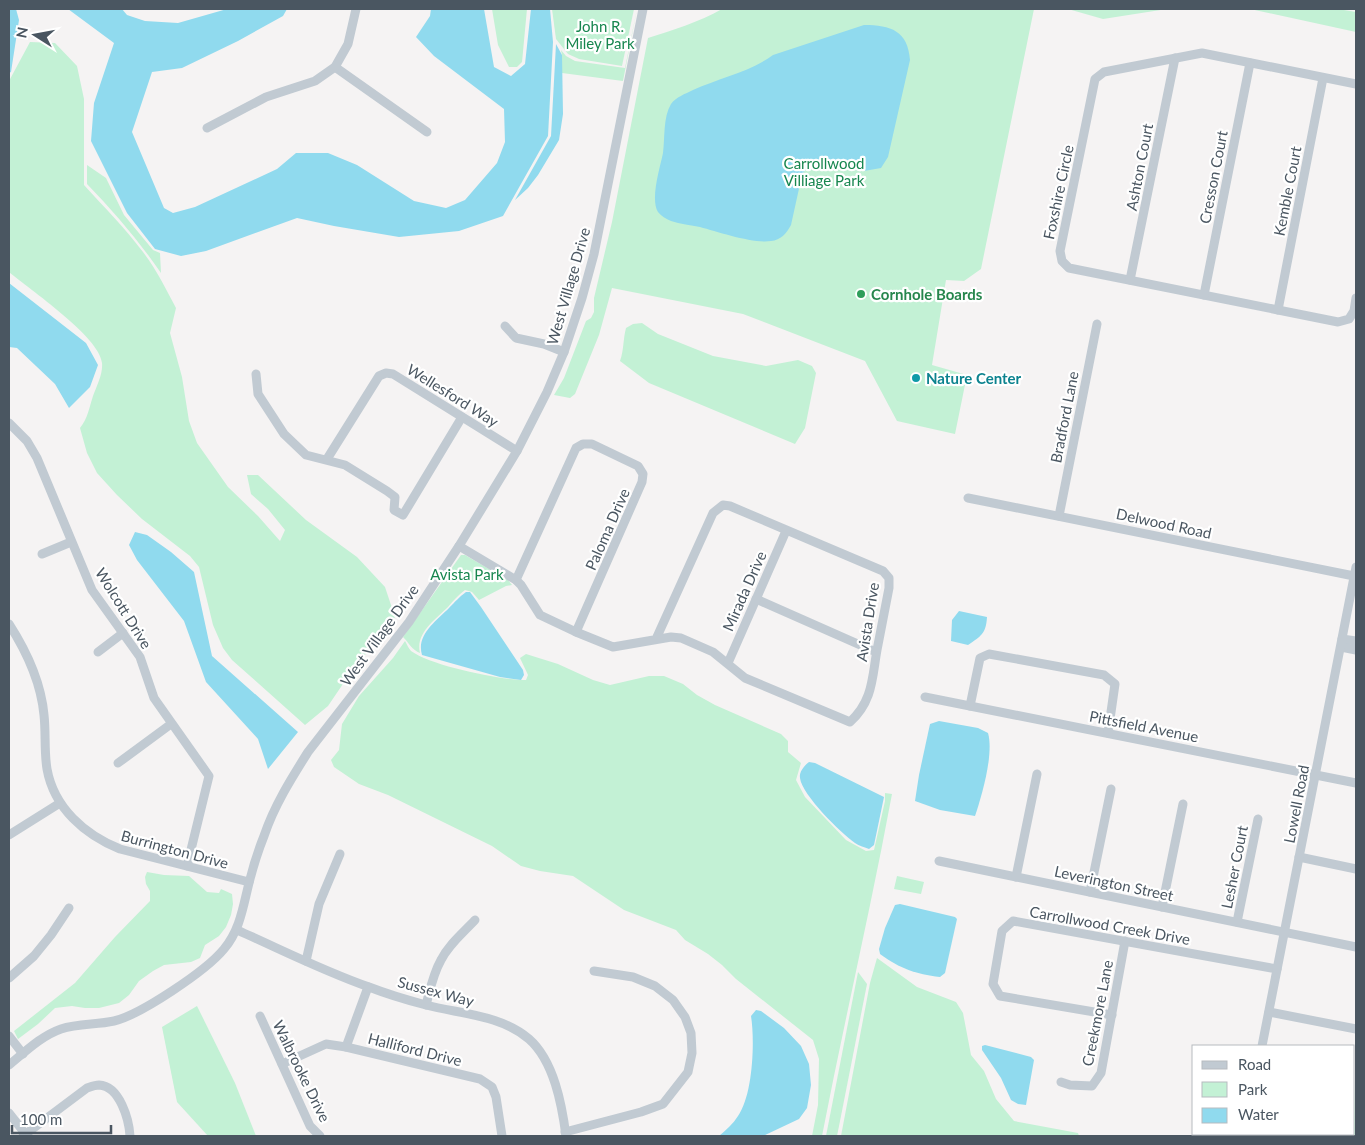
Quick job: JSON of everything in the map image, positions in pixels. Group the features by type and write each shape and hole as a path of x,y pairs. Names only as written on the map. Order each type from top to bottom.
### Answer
{"street":[{"path":"207,128 266,97 315,81 334,67 348,44 356,9"},
{"name":"West Village Drive","path":"9,1065 43,1038 61,1029 78,1024 114,1021 144,1009 210,964 224,949 237,930 264,835 284,792 304,759 409,622 459,546 517,451 547,392 564,352 594,254 643,9"},
{"name":"Foxshire Circle","path":"1356,84 1202,53 1104,72 1096,79 1060,251 1062,261 1069,268 1338,322 1349,319 1354,311 1356,298"},
{"name":"Ashton Court","path":"1130,280 1175,58"},
{"name":"Cresson Court","path":"1204,295 1250,63"},
{"path":"334,67 427,132"},
{"name":"Kemble Court","path":"1278,310 1323,78"},
{"name":"Bradford Lane","path":"1059,516 1097,324"},
{"path":"505,326 516,338 544,344 564,352"},
{"path":"256,374 258,394 284,434 306,455 345,465 387,491 395,497 394,510 403,516 462,417"},
{"name":"Wellesford Way","path":"327,459 379,376 386,374 393,374 517,451"},
{"name":"Wolcott Drive","path":"10,426 27,441 37,458 92,590 140,657 154,698 208,776 187,866"},
{"name":"Paloma Drive","path":"516,580 576,448 583,444 592,444 638,466 642,474 642,482 576,632"},
{"name":"Delwood Road","path":"968,498 1355,571"},
{"name":"Avista Drive","path":"459,546 516,580 540,615 576,632 613,647 671,637 682,638 713,652 746,678 850,722 861,712 871,690 876,652 889,588 888,578 883,571 730,506 723,506 712,513 656,639"},
{"name":"Mirada Drive","path":"728,663 786,531"},
{"path":"42,554 71,542"},
{"name":"Lowell Road","path":"1262,1045 1355,571"},
{"path":"756,599 876,652"},
{"name":"Burrington Drive","path":"9,624 23,646 37,679 44,715 47,768 52,787 60,804 78,826 103,842 120,849 250,882"},
{"path":"98,652 123,633"},
{"path":"1341,643 1356,641"},
{"path":"1341,643 1356,650"},
{"path":"970,706 980,658 989,654 1086,671 1104,675 1115,684 1108,733"},
{"name":"Pittsfield Avenue","path":"926,697 1356,783"},
{"path":"118,763 172,724"},
{"path":"1016,877 1037,774"},
{"path":"1090,892 1110,789"},
{"path":"9,835 60,804"},
{"path":"1162,907 1183,804"},
{"name":"Lesher Court","path":"1237,922 1258,819"},
{"path":"306,961 319,904 340,854"},
{"path":"1299,857 1356,869"},
{"name":"Leverington Street","path":"939,861 1356,947"},
{"path":"9,978 34,956 69,908"},
{"path":"426,1005 434,974 441,959 450,946 475,920"},
{"name":"Carrollwood Creek Drive","path":"1112,1015 1000,996 993,984 1002,931 1013,921 1277,969"},
{"name":"Sussex Way","path":"237,930 368,987 426,1005 498,1021 515,1029 530,1040 544,1056 553,1074 565,1134"},
{"name":"Creekmore Lane","path":"1061,1082 1070,1085 1092,1086 1101,1073 1125,941"},
{"path":"565,1134 663,1104 688,1072 692,1052 691,1033 685,1017 673,1000 655,986 633,977 594,971"},
{"path":"346,1047 368,987"},
{"path":"1268,1012 1356,1030"},
{"name":"Walbrooke Drive","path":"260,1016 310,1126 320,1136"},
{"path":"9,1036 23,1054"},
{"name":"Halliford Drive","path":"282,1064 326,1044 346,1047 480,1079 492,1087 496,1096 502,1136"},
{"path":"9,1113 25,1136 87,1088 99,1085 110,1088 117,1097 129,1122 130,1136"}],"green space":[{"path":"492,9 527,9 522,62 517,67 509,67 498,45"},
{"name":"John R. Miley Park","path":"552,9 634,9 622,66 579,59 568,54 556,39"},
{"path":"637,9 623,81 562,73 561,50 566,56 575,61 625,68"},
{"name":"Carrollwood Villiage Park","path":"722,9 1034,9 981,269 964,281 946,280 932,365 967,375 955,434 897,421 865,361 743,314 612,288 599,335 575,394 570,398 554,395 564,378 586,321 591,318 594,312 594,298 612,222 648,38 695,22"},
{"path":"1068,9 1167,9 1103,19"},
{"path":"1250,9 1338,9 1356,12 1356,32"},
{"path":"30,42 55,43 77,66 84,99 84,185 143,252 157,272 176,308 170,333 182,377 189,421 197,443 228,487 280,541 285,530 268,509 251,494 247,475 258,475 306,520 357,557 385,587 395,617 349,675 328,706 305,725 232,660 223,648 213,625 199,567 190,556 142,519 97,473 87,453 80,428 87,417 101,375 102,363 98,352 77,327 9,272 9,81"},
{"path":"87,165 106,178 124,215 153,250 160,253 161,273 126,227 87,184"},
{"path":"642,323 658,334 713,356 766,366 798,360 812,366 816,373 805,428 795,444 649,383 620,361 626,328 633,324"},
{"name":"Avista Park","path":"461,555 465,555 508,580 512,585 506,586 479,600 472,592 465,590 423,633 419,646 420,653 417,652 403,637"},
{"path":"405,641 411,651 421,657 450,667 500,678 526,680 528,675 520,658 526,654 558,664 593,680 610,685 649,676 664,676 683,684 697,695 715,705 781,734 788,741 788,752 801,763 796,780 805,797 846,840 866,851 874,850 885,801 885,793 892,794 822,1136 812,1136 818,1105 819,1059 813,1040 736,979 708,954 685,940 676,930 624,910 573,876 521,866 492,846 388,795 359,784 334,767 331,760 339,750 342,724 359,696 393,658"},
{"path":"147,872 189,876 207,892 219,893 221,889 232,894 231,915 226,927 219,936 205,945 200,958 191,962 164,965 153,971 139,981 129,995 119,1003 99,1008 72,1006 55,1008 18,1039 14,1031 75,983 115,937 150,901 150,891 145,877"},
{"path":"897,876 924,882 921,894 894,889"},
{"path":"877,958 917,987 956,1002 963,1013 971,1055 984,1071 996,1099 1014,1121 1078,1133 1079,1136 841,1136 870,983"},
{"path":"858,972 867,984 837,1136 826,1136"},
{"path":"197,1006 235,1083 256,1136 208,1136 177,1102 162,1027"},
{"path":"1355,1079 1356,1136 1311,1136 1355,1135"}],"water":[{"path":"9,9 16,9 19,20 11,72 9,73"},
{"path":"68,9 122,9 127,15 145,21 178,23 227,9 287,9 283,16 238,41 182,68 152,72 132,132 164,208 173,213 195,207 277,169 296,153 328,153 357,165 414,201 446,208 465,200 497,163 505,142 504,109 434,56 416,37 430,16 431,9 484,9 494,67 511,76 525,64 531,9 550,9 553,42 548,136 503,216 459,231 399,237 297,218 206,251 181,256 155,249 127,213 91,141 94,103 114,43"},
{"path":"864,25 890,28 902,36 909,50 910,60 888,157 881,168 864,171 816,165 808,168 802,175 791,225 783,236 775,240 755,241 736,237 671,221 658,212 655,192 663,153 668,109 673,102 693,90 754,66 773,55"},
{"path":"556,44 562,55 563,114 559,140 538,175 515,200 551,136"},
{"path":"9,283 86,343 98,365 90,387 69,408 55,384 17,348 9,347"},
{"path":"135,532 147,535 194,572 212,656 298,732 268,769 258,739 206,682 184,621 137,560 129,545"},
{"path":"466,592 470,592 481,607 523,670 524,675 521,680 500,677 422,655 422,641 428,629"},
{"path":"959,611 987,617 982,634 968,645 951,641 952,620"},
{"path":"939,721 978,728 988,733 988,763 984,786 975,816 940,810 915,801 930,724"},
{"path":"809,762 815,763 884,797 874,845 869,849 857,844 841,831 807,794 802,785 800,774"},
{"path":"900,904 957,919 945,973 940,977 908,970 880,954 879,949 885,928 895,905"},
{"path":"756,1010 761,1011 784,1028 801,1046 809,1064 811,1085 807,1108 799,1119 763,1136 719,1136 736,1119 747,1095 753,1053 751,1016"},
{"path":"985,1045 1031,1057 1034,1060 1026,1105 1018,1104 1011,1100 1001,1078 982,1050 982,1046"}],"place":[{"name":"Cornhole Boards","path":"861,294"},
{"name":"Nature Center","path":"916,378"}]}
